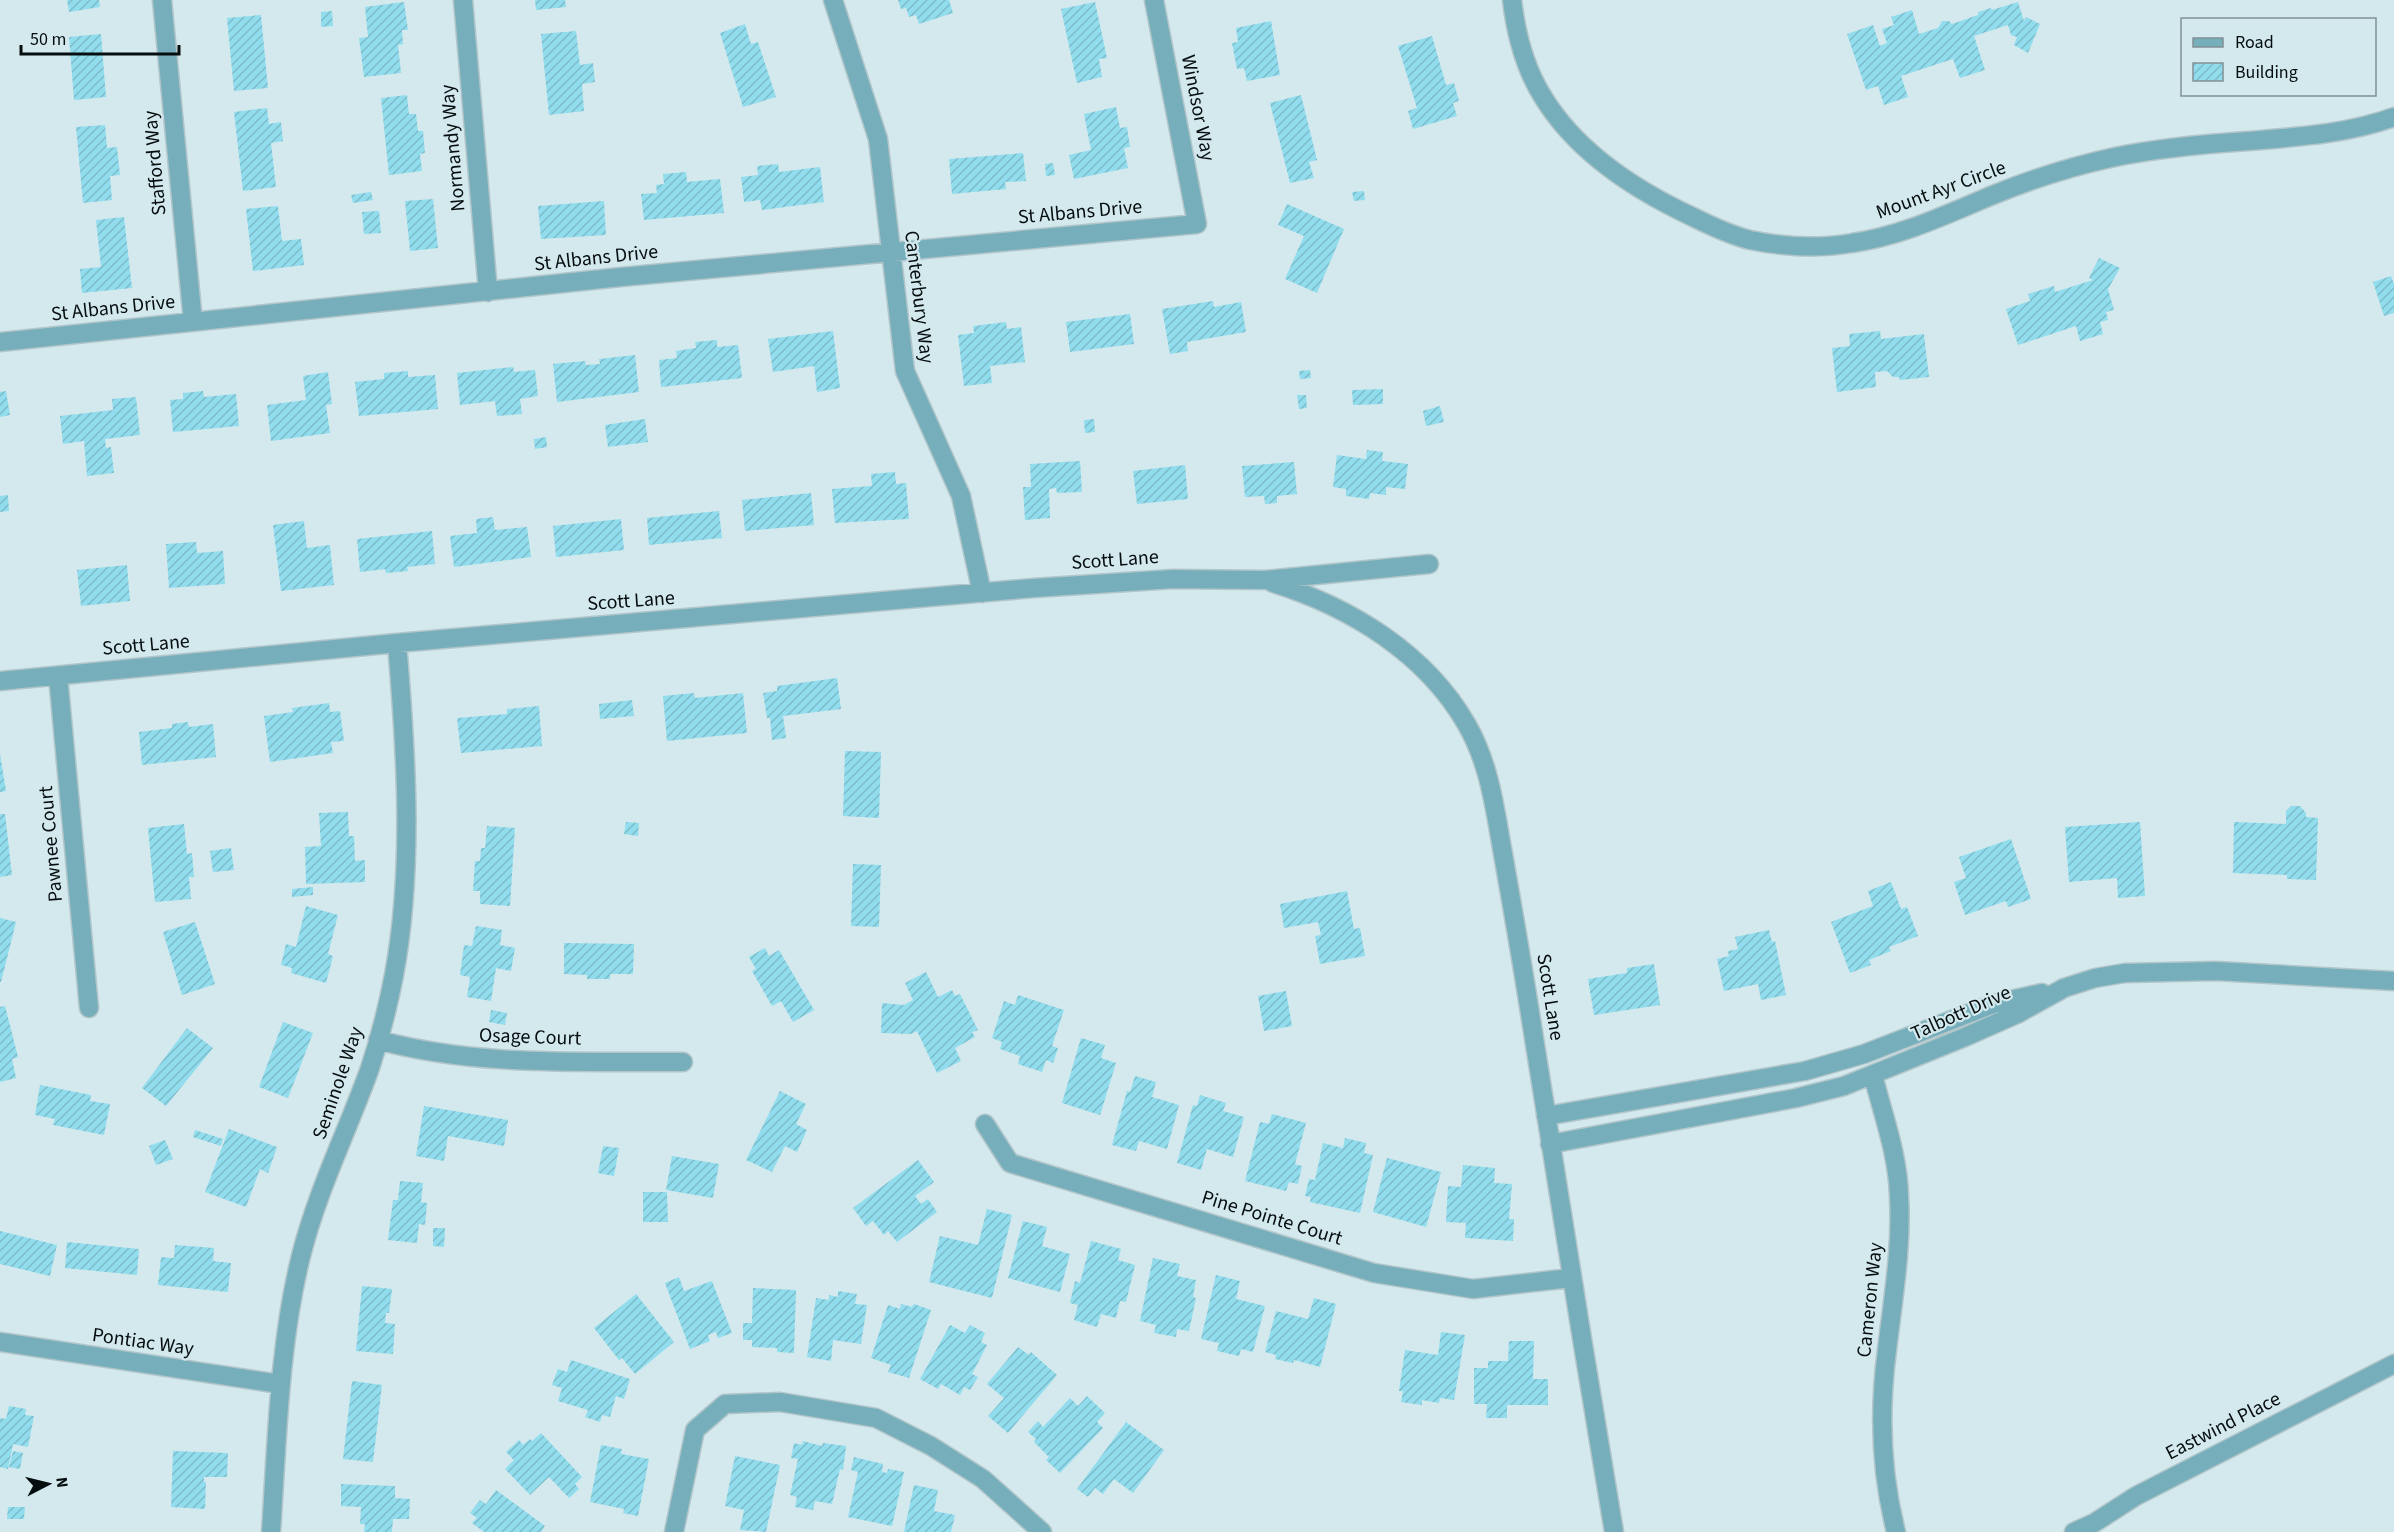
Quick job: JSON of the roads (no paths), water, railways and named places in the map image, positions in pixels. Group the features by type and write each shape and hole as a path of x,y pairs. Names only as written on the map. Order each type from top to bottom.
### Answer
{"street":[{"name":"Stafford Way","path":"162,0 193,322"},
{"name":"Normandy Way","path":"463,0 488,292"},
{"name":"Canterbury Way","path":"833,0 878,139 905,371 961,496 982,593"},
{"name":"Windsor Way","path":"1154,0 1197,224"},
{"name":"Mount Ayr Circle","path":"1512,0 1515,27 1525,63 1542,97 1565,128 1591,154 1621,177 1694,218 1748,239 1782,246 1817,247 1852,244 1887,236 2032,180 2114,157 2156,150 2336,132 2394,117"},
{"name":"St Albans Drive","path":"0,342 621,277 1197,224"},
{"name":"Scott Lane","path":"0,681 397,643 982,593 1155,579 1265,580 1429,564"},
{"name":"Scott Lane","path":"1265,580 1328,603 1398,647 1437,684 1454,704 1480,752 1494,803 1513,911 1614,1532"},
{"name":"Seminole Way","path":"271,1532 280,1384 301,1255 318,1202 378,1040 399,942 405,872 403,735 397,643"},
{"name":"Pawnee Court","path":"58,676 89,1008"},
{"name":"Talbott Drive","path":"1550,1144 1796,1098 1844,1086 1991,1026 2064,988 2095,978 2155,971 2279,973 2394,981"},
{"path":"1545,1116 1805,1071 1864,1054 1993,1004 2064,988"},
{"name":"Osage Court","path":"378,1040 418,1050 476,1058 684,1062"},
{"name":"Cameron Way","path":"1873,1076 1897,1168 1899,1196 1898,1274 1887,1352 1883,1408 1886,1484 1896,1532"},
{"name":"Pine Pointe Court","path":"985,1124 1010,1163 1374,1273 1473,1289 1571,1278"},
{"name":"Pontiac Way","path":"0,1342 280,1384"},
{"name":"Eastwind Place","path":"2074,1532 2094,1523 2136,1496 2394,1364"},
{"path":"674,1532 695,1430 725,1404 780,1402 876,1418 931,1446 983,1479 1042,1532"}]}
